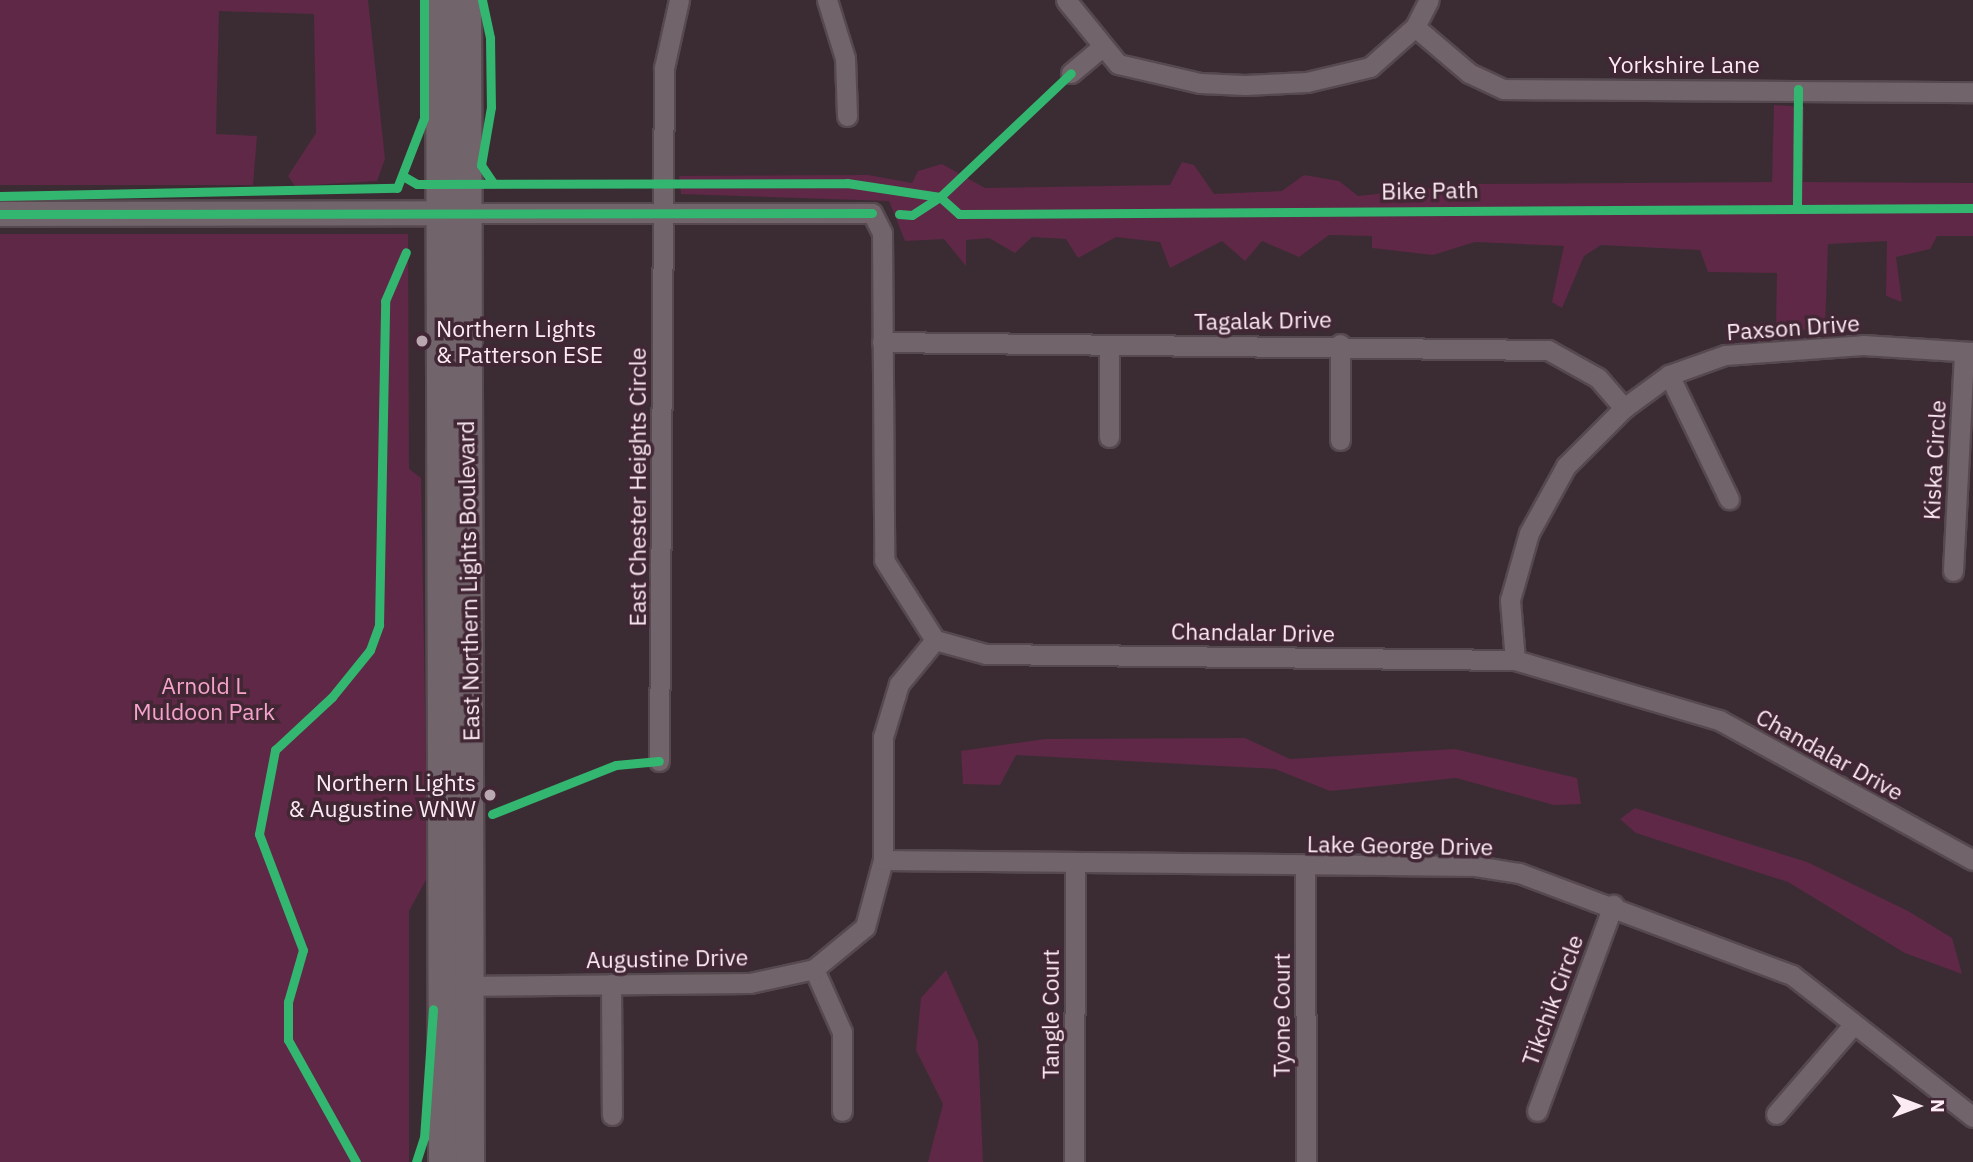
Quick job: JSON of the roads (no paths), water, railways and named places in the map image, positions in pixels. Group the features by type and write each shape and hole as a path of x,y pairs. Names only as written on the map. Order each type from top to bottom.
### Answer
{"main road":[{"name":"East Northern Lights Boulevard","path":"440,0 452,214 456,986 470,1162"},
{"name":"East Northern Lights Boulevard","path":"452,214 467,0"},
{"name":"East Northern Lights Boulevard","path":"443,1162 456,986"}],"street":[{"name":"East Chester Heights Circle","path":"659,761 664,68 679,0"},
{"path":"827,0 845,58 847,116"},
{"path":"1066,0 1100,48 1118,64 1145,74 1200,83 1295,82 1370,67 1415,27 1429,0"},
{"name":"Yorkshire Lane","path":"1415,27 1469,74 1504,89 1973,92"},
{"path":"1071,74 1100,48"},
{"path":"0,214 872,213 882,233 884,560 935,640"},
{"name":"Tagalak Drive","path":"882,342 1109,347 1340,344 1548,351 1598,378 1624,408"},
{"path":"1340,344 1340,440"},
{"name":"Paxson Drive","path":"1515,660 1510,600 1529,533 1566,466 1624,408 1669,376 1726,355 1863,345 1968,352"},
{"path":"1109,347 1109,437"},
{"name":"Kiska Circle","path":"1953,571 1968,352"},
{"path":"1669,376 1729,499"},
{"name":"Augustine Drive","path":"456,986 750,983 814,969 865,927 883,860 883,737 899,684 935,640"},
{"name":"Chandalar Drive","path":"935,640 986,654 1515,660 1719,720 1973,860"},
{"name":"Lake George Drive","path":"883,860 1075,867 1475,866 1613,905 1792,975 1973,1117"},
{"name":"Tangle Court","path":"1074,1162 1075,867"},
{"name":"Tyone Court","path":"1305,868 1306,1162"},
{"name":"Tikchik Circle","path":"1537,1111 1613,905"},
{"path":"814,969 842,1032 842,1111"},
{"path":"611,984 612,1115"},
{"path":"1776,1114 1854,1024"}],"place":[{"name":"Northern Lights & Patterson ESE","path":"422,341"},
{"name":"Northern Lights & Augustine WNW","path":"490,795"}],"park label":[{"name":"Arnold L Muldoon Park","path":"204,698"}]}
